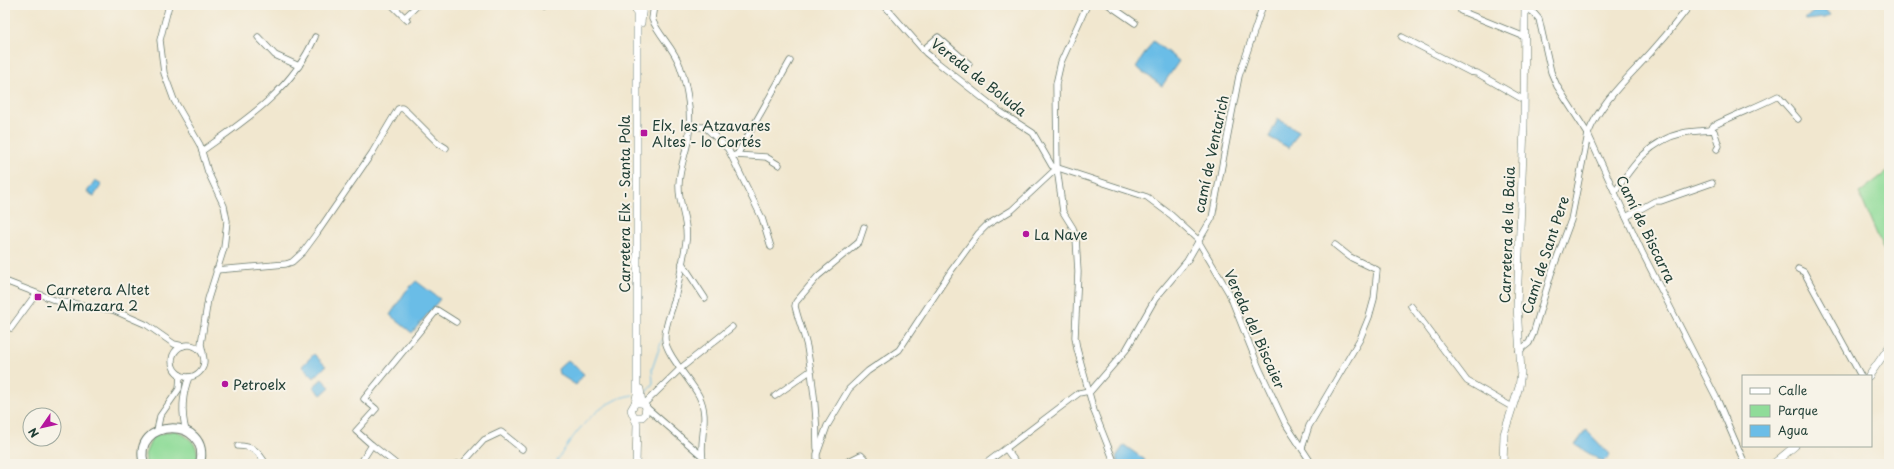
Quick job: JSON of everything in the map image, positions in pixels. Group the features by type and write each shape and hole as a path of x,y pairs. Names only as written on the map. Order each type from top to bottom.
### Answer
{"highway":[{"path":"144,464 143,448 148,438 157,431 176,427 186,431 198,443 203,463"}],"main road":[{"path":"635,5 643,5"},
{"name":"Carretera Elx - Santa Pola","path":"635,5 637,15 638,168 637,394 642,404"},
{"name":"Carretera Elx - Santa Pola","path":"642,404 640,396 640,229 641,26 643,5"},
{"name":"Carretera de la Baia","path":"1503,464 1504,434 1519,387 1521,372 1517,306 1524,100 1525,6"},
{"path":"1870,375 1889,347"},
{"path":"638,417 646,414 642,404 631,410 638,417 640,426 640,464"},
{"path":"636,464 638,417"},
{"path":"1773,464 1794,447"}],"street":[{"path":"169,5 160,40 164,73 172,96 197,138 210,179 224,206 227,220 225,243 208,299 203,336 203,353 205,360 201,371 189,377 180,375 173,367 172,362 175,352 183,346"},
{"path":"392,5 406,19 418,5"},
{"name":"Vereda de Boluda","path":"884,5 924,50 999,111 1033,133 1052,166 1057,168"},
{"path":"1087,5 1061,62 1056,84 1057,168 1063,212 1073,228 1076,238 1078,272 1076,336 1089,392 1101,432 1115,464"},
{"path":"1109,5 1134,23"},
{"name":"camí de Ventarich","path":"1089,392 1126,350 1155,299 1187,261 1212,218 1239,76 1263,5"},
{"name":"Camí de Sant Pere","path":"1519,351 1529,343 1533,334 1551,274 1572,220 1588,134 1591,126 1610,98 1659,44 1690,5"},
{"path":"653,6 652,19 654,24 673,50 680,66 686,92 689,126 679,185 679,199 686,225 686,240 665,337 665,344 700,396 705,419 701,455 704,464"},
{"name":"Camí de Biscarra","path":"1525,6 1539,19 1554,79 1588,134 1626,217 1717,400 1745,464"},
{"path":"1461,11 1525,37"},
{"path":"258,37 275,55 299,66"},
{"path":"202,151 259,110 277,94 306,59 315,37"},
{"path":"924,50 938,37 969,64"},
{"path":"1402,37 1470,72 1478,74 1524,100"},
{"path":"734,155 790,61"},
{"path":"1711,130 1713,126 1732,116 1778,96 1798,119"},
{"path":"216,270 286,264 292,262 303,252 317,233 372,153 398,109 402,108 407,112 438,143 446,148"},
{"path":"689,126 705,127 734,155 762,218 771,247"},
{"path":"1615,192 1629,170 1651,148 1661,141 1683,133 1711,130 1714,131 1720,146 1717,149"},
{"path":"734,155 766,157 779,165"},
{"path":"817,454 827,426 849,389 868,371 899,350 951,271 978,234 987,225 1016,206 1057,168"},
{"name":"Vereda del Biscaier","path":"1057,168 1148,197 1171,215 1198,241 1229,293 1267,386 1285,423 1312,464"},
{"path":"1626,217 1655,201 1663,200 1712,183"},
{"path":"817,464 816,420 810,370 804,332 795,306 796,302 818,276 858,242 864,227"},
{"path":"1302,448 1309,426 1360,339 1369,317 1374,299 1377,270 1350,257 1335,245"},
{"path":"682,263 705,298"},
{"path":"1798,269 1804,272 1860,375"},
{"path":"5,281 57,301 113,310 130,316 174,344 193,346 203,353"},
{"path":"11,328 36,294"},
{"path":"1411,306 1467,380 1512,408"},
{"path":"396,464 356,431 376,409 364,399 437,310 456,322"},
{"path":"701,455 642,404 681,368 732,327"},
{"path":"193,346 203,336"},
{"path":"166,338 175,352"},
{"path":"775,396 810,370"},
{"path":"157,431 160,416 179,389 180,375"},
{"path":"186,431 182,407 184,389 189,377"},
{"path":"985,464 1079,393 1089,392"},
{"path":"457,464 462,464 484,440 501,432 522,449"},
{"path":"360,464 372,445"},
{"path":"238,446 252,447 258,451 266,464"},
{"path":"1006,449 1017,464"},
{"path":"843,464 861,455 870,464"}],"green space":[{"path":"1889,170 1889,239 1884,243 1888,248 1889,247 1889,262 1859,193"},
{"path":"175,430 193,442 197,452 196,464 146,464 145,454 153,436"}],"water":[{"path":"1821,5 1830,15 1824,18 1805,19"},
{"path":"1153,41 1179,61 1162,86 1136,67"},
{"path":"1278,119 1299,131 1289,148 1269,137"},
{"path":"95,180 102,184 94,196 87,192"},
{"path":"416,281 440,299 412,333 390,315 406,291"},
{"path":"314,354 326,366 314,378 302,366"},
{"path":"568,360 584,374 576,385 559,374 558,369"},
{"path":"322,379 330,387 321,395 313,387"},
{"path":"1586,430 1610,455 1603,462 1575,445"},
{"path":"1124,445 1145,460 1142,464 1119,464 1116,457"}],"waterway":[{"path":"645,394 653,383 652,369 662,340"},
{"path":"555,464 569,442 587,420 597,411 620,398 633,395"}],"place":[{"name":"Elx, les Atzavares Altes - lo Cortés","path":"644,133"},
{"name":"La Nave","path":"1026,234"},
{"name":"Carretera Altet - Almazara 2","path":"38,297"},
{"name":"Petroelx","path":"225,384"}]}
